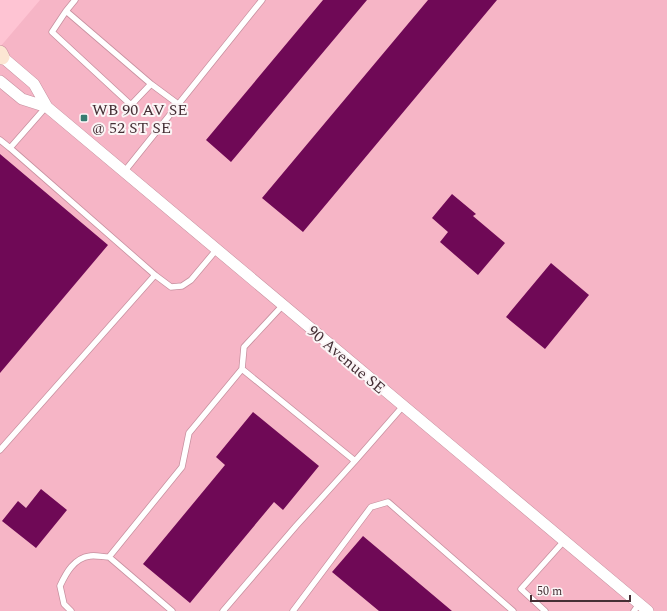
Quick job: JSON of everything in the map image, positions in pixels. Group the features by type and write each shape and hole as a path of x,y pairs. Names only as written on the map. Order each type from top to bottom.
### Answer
{"street":[{"name":"90 Avenue SE","path":"1,55 34,84 47,107 404,405 564,541 640,609"},
{"name":"90 Avenue SE","path":"0,81 22,99 47,107"}],"lane":[{"path":"75,0 52,32 132,105 152,84"},
{"path":"124,172 262,0"},
{"path":"66,11 152,84 178,104"},
{"path":"10,148 47,107"},
{"path":"0,140 155,275 171,287 182,286 191,280 216,249"},
{"path":"0,450 155,275"},
{"path":"109,557 182,467 189,433 242,369 244,347 283,305"},
{"path":"242,369 355,461"},
{"path":"223,611 296,526 404,405"},
{"path":"293,611 371,507 388,502 514,611"},
{"path":"545,611 521,589 564,541"},
{"path":"72,611 64,604 60,586 71,566 90,556 109,557 172,611"}],"shaded area":[{"path":"40,0 667,0 667,611 0,611 0,47"}],"building":[{"path":"323,0 367,0 231,162 206,140"},
{"path":"428,0 497,0 303,232 262,198"},
{"path":"0,154 108,245 0,373"},
{"path":"452,194 476,214 473,216 505,243 478,275 440,242 448,232 432,218"},
{"path":"551,263 589,295 545,349 506,317"},
{"path":"253,412 319,466 283,510 274,502 190,603 143,564 225,465 216,457"},
{"path":"41,489 67,510 36,548 2,521 18,501 26,508"},
{"path":"363,536 452,611 379,611 332,572"}],"place":[{"name":"WB 90 AV SE @ 52 ST SE","path":"84,118"}]}
